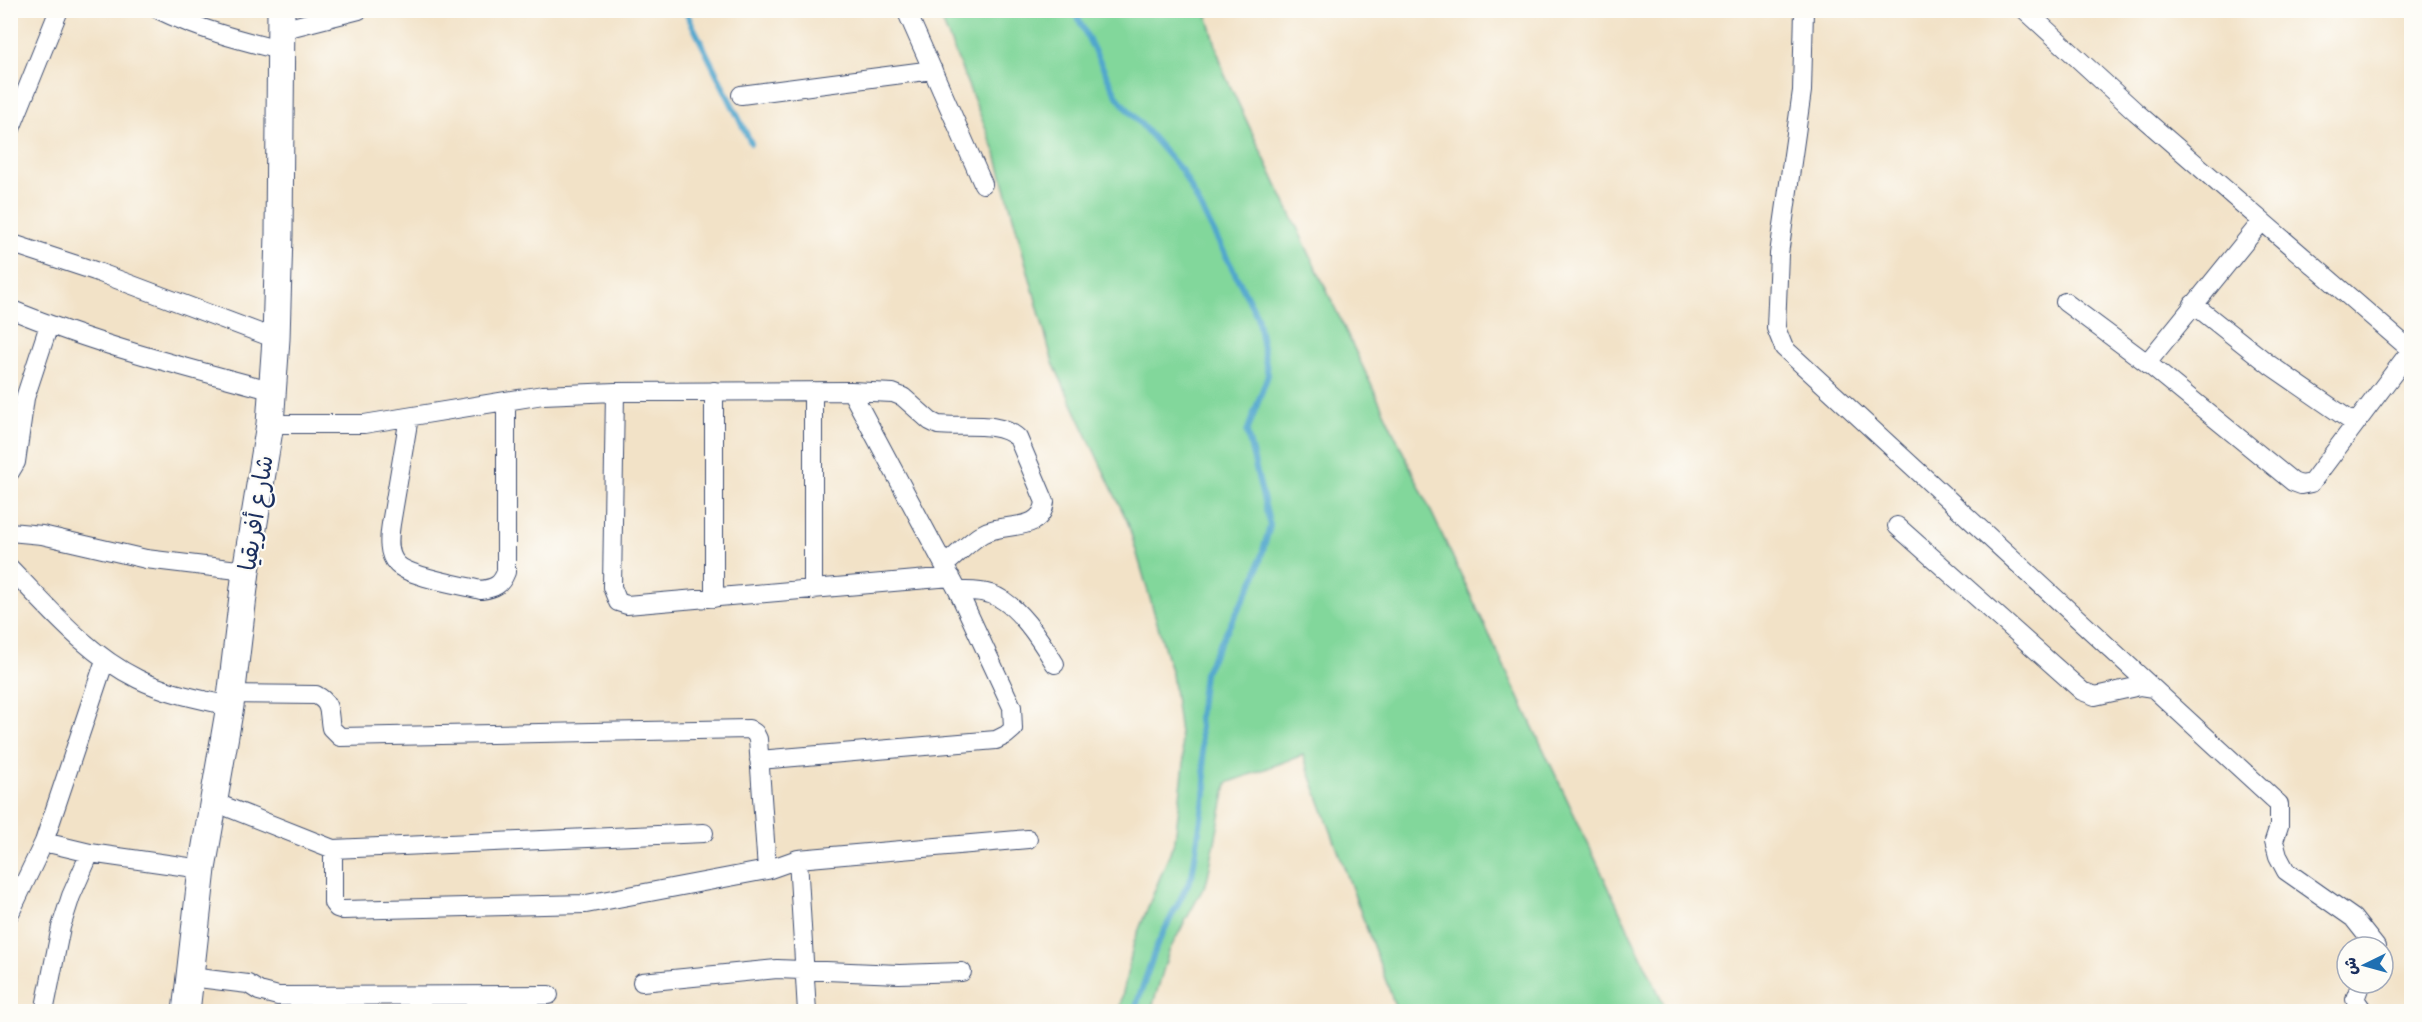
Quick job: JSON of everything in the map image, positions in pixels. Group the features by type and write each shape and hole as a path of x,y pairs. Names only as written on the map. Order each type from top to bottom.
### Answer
{"street":[{"path":"10,131 60,10"},
{"path":"159,10 211,30 281,30 359,10"},
{"path":"906,10 983,184"},
{"path":"1804,10 1802,91 1779,254 1776,328 1784,348 2279,804 2279,826 2274,841 2278,856 2286,871 2353,918 2366,935"},
{"path":"2025,10 2136,111 2411,351 2354,423 2311,483 2297,484 2146,363 2065,302"},
{"name":"شارع أفريقيا","path":"186,1011 202,869 230,700 246,571 270,424 270,390 276,339 281,30"},
{"path":"741,95 933,70"},
{"path":"2146,363 2262,221"},
{"path":"10,243 95,271 276,339"},
{"path":"2193,304 2270,366 2354,423"},
{"path":"10,309 49,325 160,360 270,390"},
{"path":"10,472 16,462 25,398 49,325"},
{"path":"270,424 364,423 543,395 714,391 893,393 903,397 930,421 938,425 1000,427 1012,432 1018,438 1045,502 1044,511 1035,521 983,534 973,542 951,574"},
{"path":"714,391 714,598"},
{"path":"813,391 813,591"},
{"path":"759,760 996,740 1013,729 1012,707 951,574 852,391"},
{"path":"615,392 612,587 618,602 627,605 813,591 951,574 979,591 1004,600 1034,632 1055,664"},
{"path":"409,417 391,524 391,553 396,564 408,572 481,590 501,584 506,572 506,401"},
{"path":"1897,526 2082,691 2096,696 2140,686 2153,688"},
{"path":"10,532 42,535 146,559 246,571"},
{"path":"10,568 66,628 105,660 139,680 191,697 230,700 316,695 329,705 331,728 340,737 740,728 755,733 758,739 766,870"},
{"path":"10,914 44,842 105,660"},
{"path":"214,802 333,849 704,833"},
{"path":"333,849 333,903 337,908 343,910 586,904 766,870 798,859 1028,839"},
{"path":"44,842 90,854 202,869"},
{"path":"44,1011 61,927 71,896 90,854"},
{"path":"798,859 807,1011"},
{"path":"642,982 737,972 805,970 899,974 962,972"},
{"path":"190,977 248,984 259,991 278,996 549,995"},
{"path":"2356,995 2355,999 2364,1011"}],"green space":[{"path":"938,11 1206,11 1224,73 1667,1011 1397,1011 1303,755 1227,783 1207,881 1169,951 1151,1011 1119,1011 1134,942 1175,840 1184,763 1172,674 1128,523 1053,363 996,154"}],"waterway":[{"path":"685,10 751,143"},
{"path":"1074,10 1118,98 1182,171 1257,316 1268,375 1247,432 1270,526 1255,578 1204,673 1199,718 1206,787 1192,876 1157,945 1134,1012"}]}
